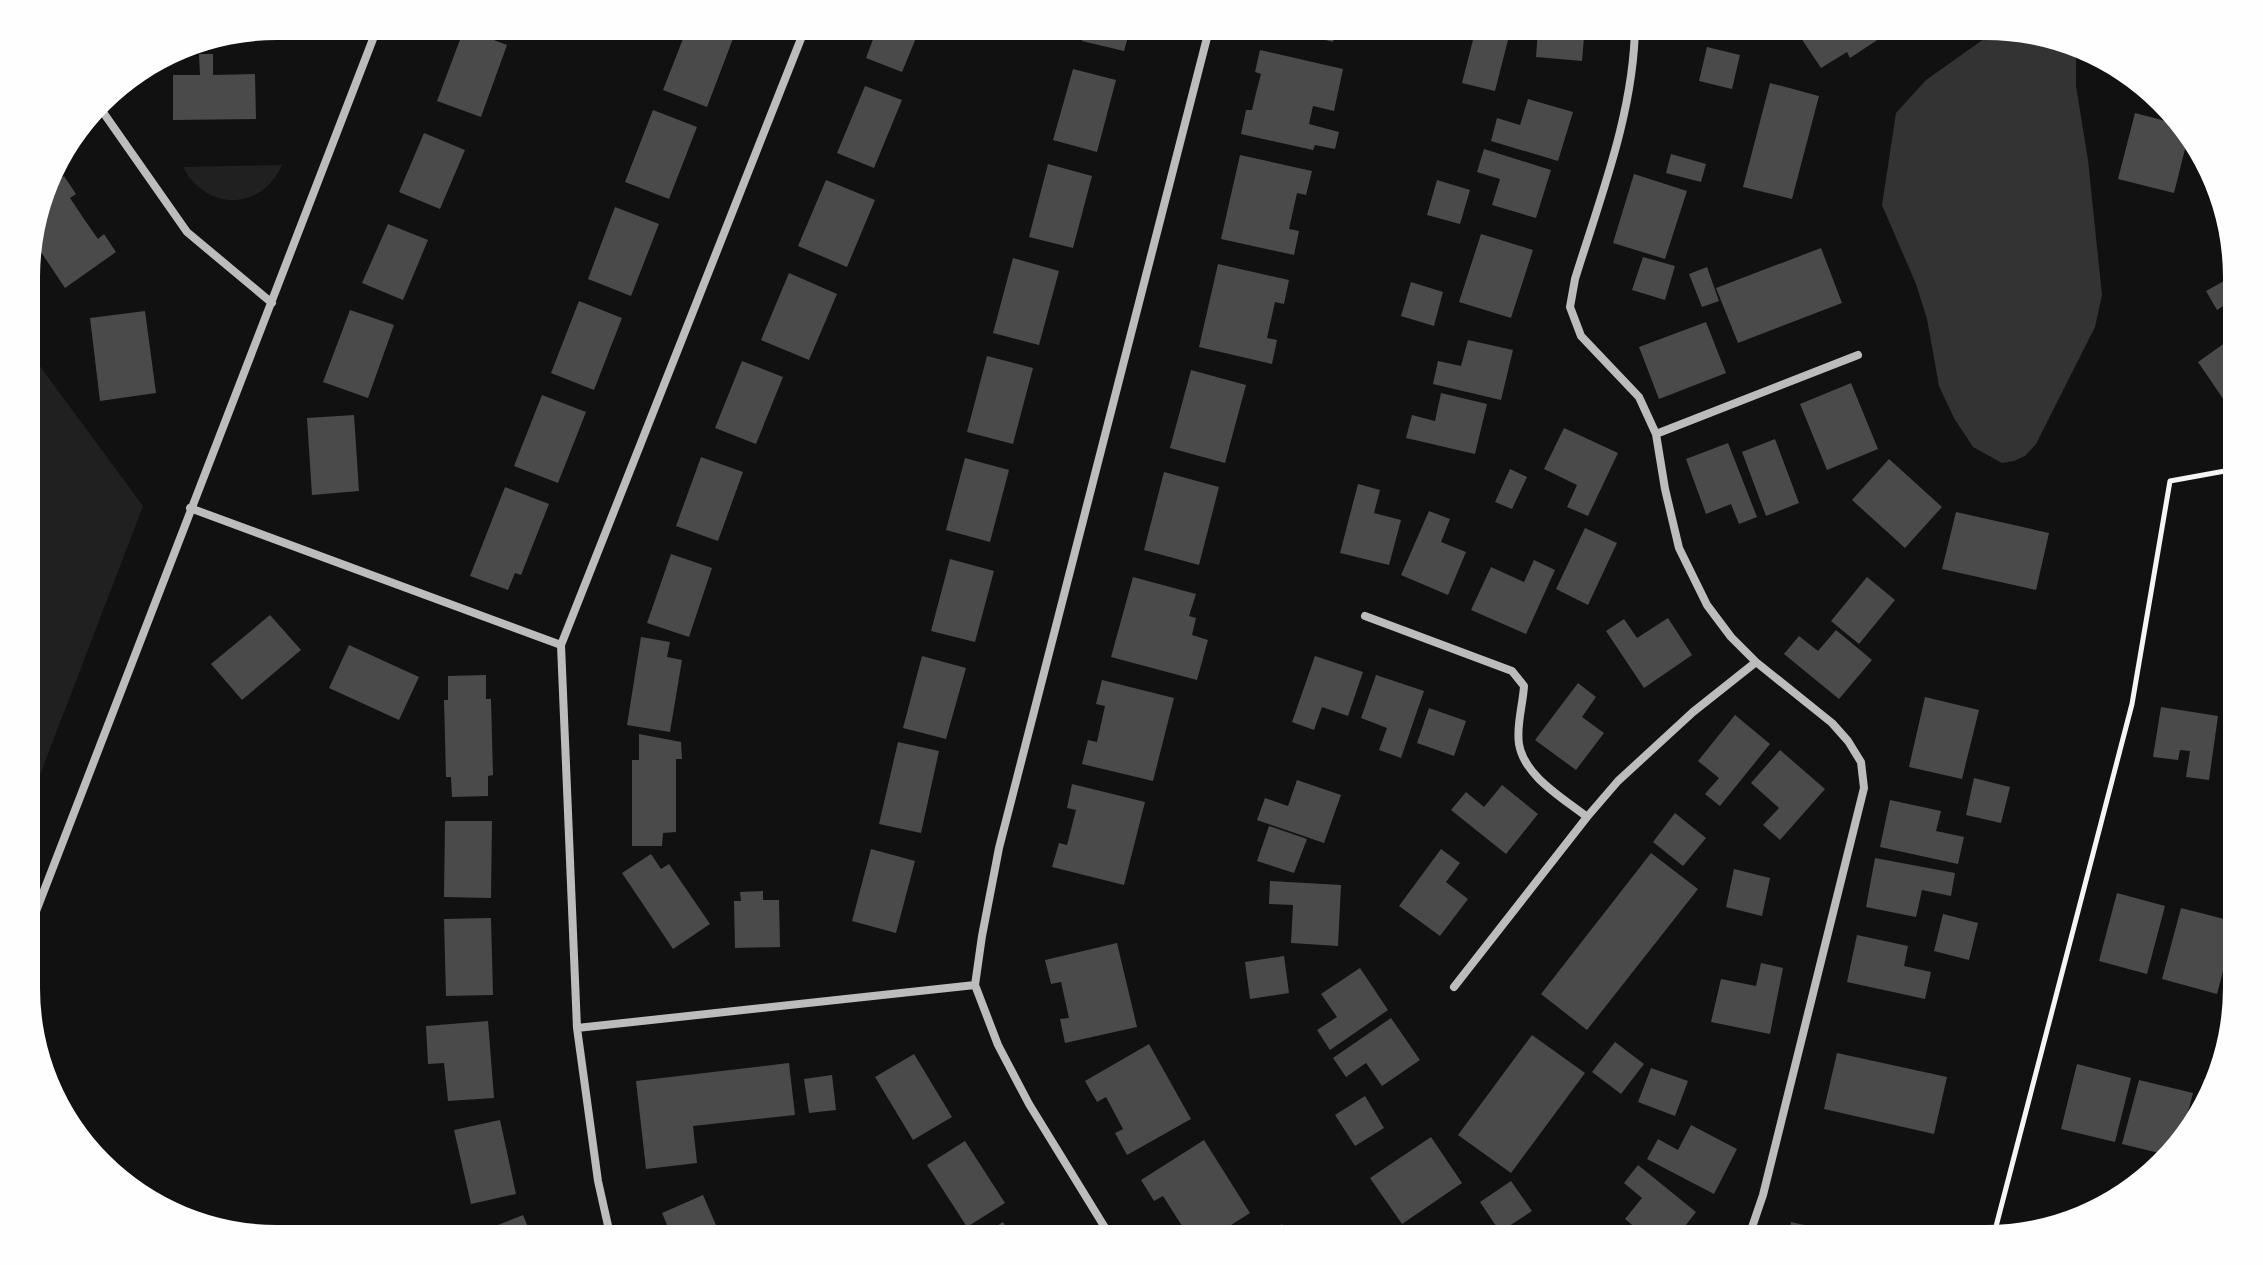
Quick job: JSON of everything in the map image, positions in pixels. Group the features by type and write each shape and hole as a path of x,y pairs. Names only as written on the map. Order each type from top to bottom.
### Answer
{"street":[{"path":"1103,1225 1029,1104 998,1045 975,985 999,848 1206,40"},
{"path":"1635,40 1635,58 1626,102 1575,279 1570,307 1581,336 1639,397 1656,434 1671,519 1691,576 1715,616 1756,662 1832,723 1848,741 1861,762 1864,788 1763,1195 1753,1224"},
{"path":"40,901 372,41"},
{"path":"608,1225 598,1181 577,1028 561,645 800,41"},
{"path":"105,114 187,232 272,303"},
{"path":"1656,434 1858,355"},
{"path":"190,508 561,645"},
{"path":"1365,616 1512,671 1524,686 1518,742 1523,756 1532,772 1587,817"},
{"path":"1454,987 1618,781 1756,662"},
{"path":"577,1028 975,985"}],"path":[{"path":"1997,1224 2132,704 2170,481 2222,472"}],"shaded area":[{"path":"1982,40 2017,42 2076,58 2076,86 2088,160 2102,295 2095,327 2036,444 2025,456 2014,461 2002,463 1973,447 1954,418 1939,386 1927,319 1916,284 1882,205 1896,113 1926,80"},
{"path":"282,165 273,180 261,191 248,198 233,200 205,192 183,167"},
{"path":"40,366 143,506 40,775"}],"building":[{"path":"1127,40 1124,51 1082,41"},
{"path":"1473,40 1508,40 1495,91 1462,83"},
{"path":"1537,40 1584,40 1582,61 1536,57"},
{"path":"1802,40 1877,40 1850,58 1847,52 1821,68"},
{"path":"460,41 496,41 507,45 481,117 437,101"},
{"path":"682,41 732,41 707,107 663,90"},
{"path":"873,41 915,41 902,72 866,58"},
{"path":"1707,47 1740,55 1732,89 1699,81"},
{"path":"1260,50 1343,69 1334,111 1313,106 1309,124 1339,132 1335,149 1315,145 1313,150 1241,134 1246,110 1252,110 1261,74 1255,72"},
{"path":"199,54 213,54 213,75 255,74 256,119 173,120 173,75 200,75"},
{"path":"1073,69 1116,80 1097,152 1053,140"},
{"path":"1770,83 1819,96 1792,199 1743,187"},
{"path":"865,86 902,100 874,168 837,153"},
{"path":"1528,99 1573,112 1558,161 1491,141 1497,118 1520,125"},
{"path":"653,110 697,127 669,199 625,182"},
{"path":"2135,113 2164,120 2185,149 2174,193 2118,179"},
{"path":"424,133 465,150 440,209 399,192"},
{"path":"1484,149 1551,170 1536,218 1492,205 1500,179 1477,172"},
{"path":"1671,154 1706,164 1701,182 1666,173"},
{"path":"1240,155 1312,171 1306,195 1297,193 1289,229 1299,231 1294,255 1221,239"},
{"path":"1048,164 1092,176 1073,248 1029,237"},
{"path":"1634,174 1687,191 1665,259 1613,243"},
{"path":"64,176 76,194 70,198 98,239 104,234 116,252 65,288 42,253 48,216"},
{"path":"826,180 875,200 847,267 798,246"},
{"path":"1437,180 1470,190 1460,224 1427,215"},
{"path":"615,207 659,224 631,296 588,279"},
{"path":"388,224 428,240 403,300 362,283"},
{"path":"1481,234 1533,250 1511,318 1459,302"},
{"path":"1821,248 1842,303 1738,343 1716,288"},
{"path":"1643,257 1675,266 1665,300 1632,290"},
{"path":"1013,258 1059,271 1039,345 993,333"},
{"path":"1218,264 1289,280 1284,304 1275,302 1267,338 1277,340 1272,364 1199,347"},
{"path":"1707,267 1719,301 1702,307 1689,274"},
{"path":"789,273 837,294 809,360 761,340"},
{"path":"1411,282 1443,292 1434,326 1401,316"},
{"path":"2222,282 2222,307 2217,310 2206,291"},
{"path":"579,301 622,318 594,390 551,373"},
{"path":"350,310 394,325 368,398 323,382"},
{"path":"145,311 156,393 100,401 90,318"},
{"path":"1706,322 1726,373 1659,399 1639,347"},
{"path":"1468,340 1513,350 1501,400 1433,384 1438,361 1461,366"},
{"path":"2222,345 2222,397 2198,362"},
{"path":"987,356 1033,368 1013,444 967,432"},
{"path":"742,361 783,377 756,444 715,428"},
{"path":"1191,370 1246,385 1225,463 1170,448"},
{"path":"1851,383 1878,449 1827,470 1800,404"},
{"path":"1441,393 1487,404 1475,454 1406,438 1412,415 1435,421"},
{"path":"542,395 586,412 558,483 514,466"},
{"path":"354,415 359,491 312,495 307,418"},
{"path":"1564,428 1618,453 1588,516 1567,507 1577,485 1544,469"},
{"path":"1775,439 1799,503 1766,516 1742,452"},
{"path":"1728,443 1757,517 1739,524 1731,504 1706,514 1686,459"},
{"path":"701,457 743,472 718,541 676,526"},
{"path":"965,458 1009,470 990,542 946,530"},
{"path":"1889,459 1942,507 1905,548 1852,500"},
{"path":"1510,469 1527,477 1512,509 1495,502"},
{"path":"1164,472 1219,487 1199,565 1144,550"},
{"path":"1358,484 1380,490 1374,513 1401,520 1389,565 1340,553"},
{"path":"505,487 549,504 521,575 515,573 508,590 470,576"},
{"path":"1429,511 1450,519 1441,542 1466,552 1448,595 1401,575"},
{"path":"1956,512 2049,533 2036,590 1942,569"},
{"path":"1585,528 1617,543 1588,605 1556,589"},
{"path":"671,554 712,568 689,637 647,623"},
{"path":"950,559 994,571 975,642 931,631"},
{"path":"1534,560 1555,570 1526,634 1471,610 1491,567 1524,582"},
{"path":"1133,577 1196,594 1189,616 1196,618 1192,635 1208,640 1197,680 1111,657"},
{"path":"1867,577 1895,600 1859,644 1831,621"},
{"path":"270,615 301,650 242,700 211,664"},
{"path":"1668,618 1692,655 1644,688 1606,631 1624,619 1637,638"},
{"path":"1836,630 1872,660 1839,699 1784,654 1799,636 1818,651"},
{"path":"641,637 670,642 667,657 682,660 670,732 627,725"},
{"path":"349,645 419,677 399,720 329,688"},
{"path":"922,656 966,668 946,739 903,728"},
{"path":"1315,656 1363,672 1348,716 1322,707 1314,730 1292,722"},
{"path":"486,675 486,699 491,699 493,775 488,776 488,796 452,797 451,777 446,777 444,700 448,700 448,676"},
{"path":"1376,675 1424,691 1401,758 1379,750 1387,728 1361,718"},
{"path":"1102,680 1174,698 1153,781 1082,764 1088,740 1097,742 1105,706 1096,704"},
{"path":"1578,683 1596,697 1582,717 1604,733 1576,770 1535,740"},
{"path":"1925,697 1979,710 1962,779 1909,767"},
{"path":"2161,707 2218,716 2209,780 2186,777 2190,751 2180,750 2178,760 2153,757"},
{"path":"1429,708 1466,721 1454,756 1417,743"},
{"path":"1735,715 1770,744 1720,806 1705,794 1719,778 1698,761"},
{"path":"639,734 681,742 682,759 676,759 676,832 663,833 662,846 632,846 632,760 639,760"},
{"path":"898,742 939,751 921,833 879,824"},
{"path":"1780,750 1825,789 1780,840 1763,825 1779,808 1751,783"},
{"path":"1974,778 2010,787 2001,823 1966,815"},
{"path":"1297,780 1341,795 1324,843 1257,820 1265,798 1288,806"},
{"path":"1072,784 1145,802 1124,885 1052,867 1059,843 1067,845 1076,810 1067,808"},
{"path":"1502,785 1538,814 1506,854 1451,810 1466,792 1484,807"},
{"path":"1890,800 1941,811 1936,831 1964,837 1958,864 1880,847"},
{"path":"1675,813 1706,838 1683,866 1653,842"},
{"path":"445,821 492,821 491,898 444,897"},
{"path":"1269,826 1307,839 1294,873 1257,861"},
{"path":"871,849 915,861 896,933 852,921"},
{"path":"1441,849 1460,863 1446,882 1468,899 1440,936 1399,906"},
{"path":"1651,853 1698,889 1587,1030 1541,994"},
{"path":"651,854 661,869 669,864 710,924 673,949 622,873"},
{"path":"1875,858 1955,873 1951,896 1922,890 1916,917 1866,907"},
{"path":"1734,869 1770,878 1762,916 1726,907"},
{"path":"1270,881 1341,885 1338,946 1291,943 1293,905 1269,904"},
{"path":"763,891 763,900 779,900 780,947 735,948 734,901 741,901 740,892"},
{"path":"2117,893 2165,906 2147,974 2099,961"},
{"path":"2181,908 2222,918 2222,975 2217,994 2162,979"},
{"path":"1943,914 1978,923 1969,960 1934,951"},
{"path":"491,918 493,995 446,996 444,919"},
{"path":"1857,935 1908,946 1904,966 1931,972 1925,999 1847,982"},
{"path":"1117,943 1137,1027 1065,1043 1060,1019 1069,1018 1061,982 1051,984 1045,960"},
{"path":"1284,956 1289,993 1250,999 1245,962"},
{"path":"1761,963 1783,968 1770,1034 1711,1022 1721,979 1756,986"},
{"path":"1360,968 1388,1010 1330,1050 1317,1030 1337,1017 1321,994"},
{"path":"1391,1018 1420,1060 1382,1086 1366,1063 1346,1077 1333,1058"},
{"path":"488,1021 494,1098 448,1101 444,1063 428,1064 426,1026"},
{"path":"1532,1035 1585,1073 1511,1173 1458,1135"},
{"path":"1615,1042 1644,1064 1621,1094 1592,1072"},
{"path":"1149,1044 1191,1119 1127,1155 1115,1133 1123,1129 1106,1097 1097,1102 1085,1081"},
{"path":"1837,1053 1947,1077 1934,1134 1824,1109"},
{"path":"914,1054 952,1117 913,1140 875,1077"},
{"path":"789,1063 795,1115 693,1126 697,1163 646,1169 636,1081"},
{"path":"2077,1064 2131,1078 2115,1142 2061,1129"},
{"path":"1651,1068 1688,1081 1675,1116 1638,1102"},
{"path":"832,1075 836,1110 809,1113 804,1079"},
{"path":"2139,1080 2193,1093 2189,1110 2157,1153 2122,1144"},
{"path":"1365,1096 1384,1128 1355,1146 1335,1115"},
{"path":"500,1120 516,1194 471,1204 454,1130"},
{"path":"1691,1125 1737,1149 1714,1194 1647,1159 1658,1139 1678,1150"},
{"path":"1431,1137 1462,1183 1402,1224 1370,1178"},
{"path":"1204,1140 1250,1213 1232,1224 1181,1224 1163,1196 1154,1201 1141,1180"},
{"path":"965,1141 1005,1203 971,1225 965,1225 927,1165"},
{"path":"1638,1165 1696,1212 1687,1224 1631,1224 1625,1219 1642,1198 1624,1183"},
{"path":"1511,1181 1532,1211 1512,1224 1495,1224 1480,1202"},
{"path":"703,1195 716,1225 667,1225 662,1213"},
{"path":"523,1215 527,1225 498,1225"}]}
